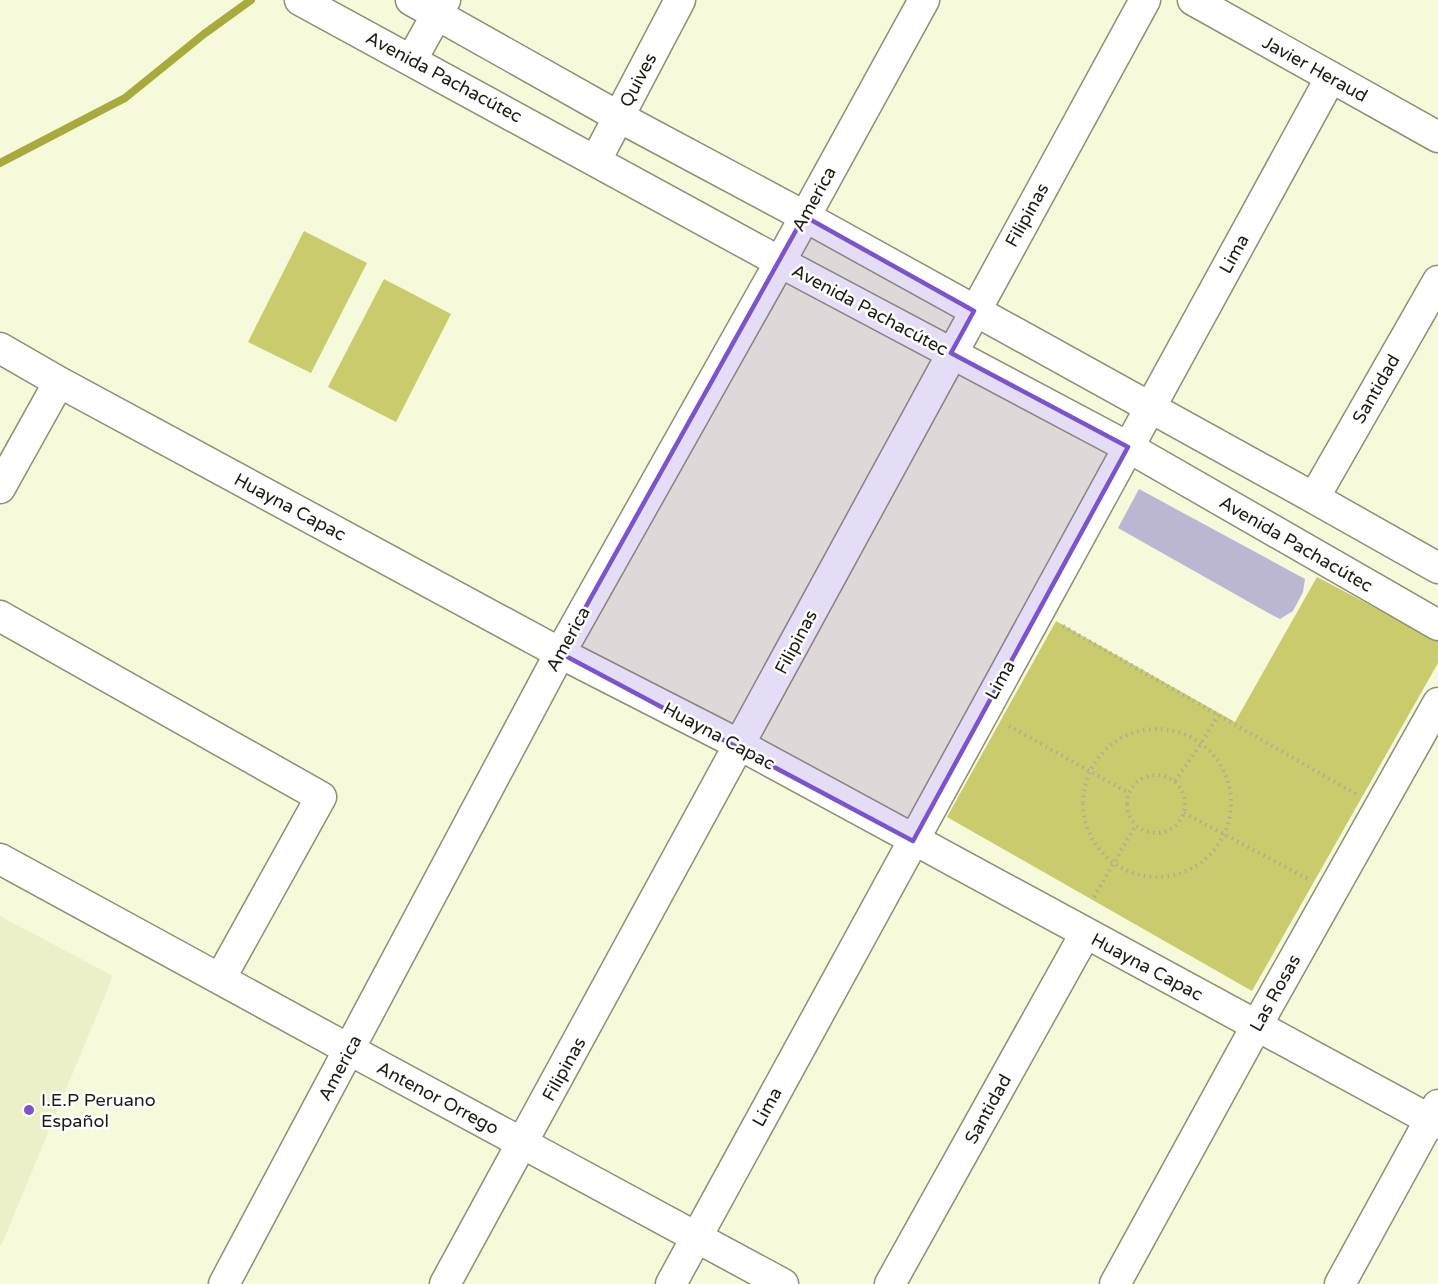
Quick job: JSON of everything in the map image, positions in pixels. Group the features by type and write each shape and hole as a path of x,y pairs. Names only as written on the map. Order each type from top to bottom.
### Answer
{"street":[{"path":"411,0 441,7 619,117 804,216 1438,568"},
{"name":"Quives","path":"596,160 680,0"},
{"name":"America","path":"224,1284 560,653 924,0"},
{"name":"Filipinas","path":"445,1284 1145,0"},
{"name":"Javier Heraud","path":"1193,0 1438,138"},
{"name":"Avenida Pachacútec","path":"302,1 412,59 780,262 1128,447 1438,625"},
{"path":"412,59 441,7"},
{"name":"Lima","path":"670,1284 1331,77"},
{"name":"Santidad","path":"1314,498 1438,281"},
{"name":"Huayna Capac","path":"0,348 560,653 740,746 1085,934 1435,1116"},
{"path":"0,488 59,382"},
{"path":"0,616 321,796 220,979"},
{"name":"Las Rosas","path":"1115,1284 1438,703"},
{"name":"Antenor Orrego","path":"0,858 783,1284"},
{"name":"Santidad","path":"890,1284 1085,934"},
{"path":"1340,1284 1435,1116"}],"path":[{"path":"1057,623 1359,796"},
{"path":"1175,781 1218,715"},
{"path":"1004,724 1129,793"},
{"path":"1161,729 1182,733 1201,744 1216,758 1226,775 1231,794 1230,814 1224,834 1213,852 1196,866 1176,875 1154,878 1132,874 1113,863 1099,849 1089,832 1084,812 1084,792 1090,773 1102,754 1119,740 1139,731 1161,729"},
{"path":"1151,774 1161,774 1175,781 1183,791 1186,801 1182,820 1166,831 1148,832 1136,825 1128,812 1129,793 1142,778 1151,774"},
{"path":"1184,813 1311,881"},
{"path":"1094,897 1136,825"}],"highlighted area":[{"path":"804,216 974,311 951,353 1128,447 913,841 560,653"}],"shaded area":[{"path":"304,231 367,263 311,373 248,342"},
{"path":"384,279 451,314 396,422 328,387"},
{"path":"1317,577 1438,641 1438,663 1252,991 947,817 1056,621 1235,722"},
{"name":"I.E.P Peruano Español","path":"0,916 113,976 1,1246 0,1245"}],"building":[{"path":"1139,489 1305,579 1303,592 1293,611 1280,619 1118,528"}],"waterway":[{"path":"0,163 125,98 204,34 251,0"}],"place":[{"name":"I.E.P Peruano Español","path":"29,1110"}]}
